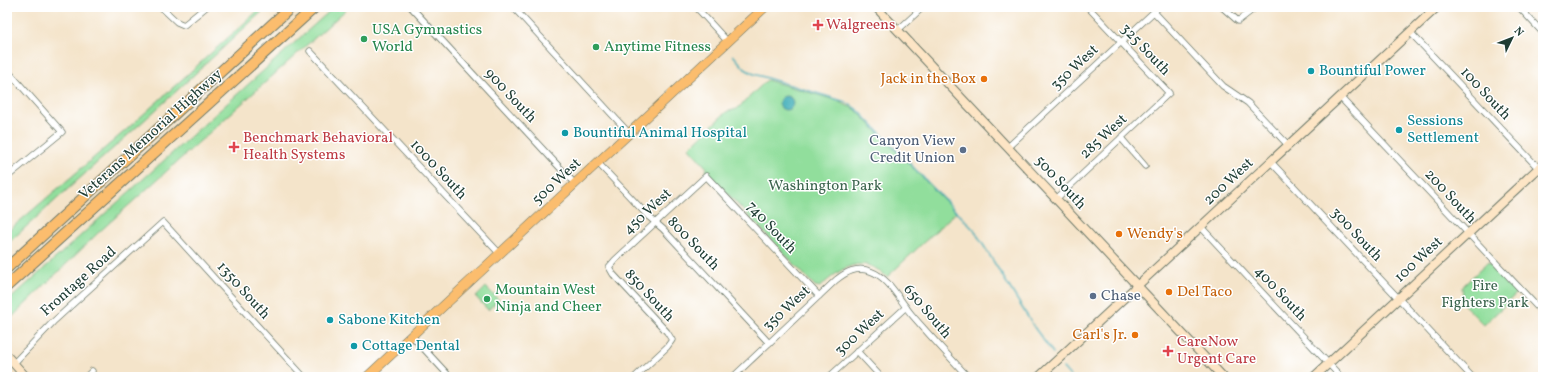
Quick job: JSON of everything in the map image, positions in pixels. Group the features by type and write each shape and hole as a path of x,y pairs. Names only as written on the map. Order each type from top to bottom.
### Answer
{"highway":[{"name":"Veterans Memorial Highway","path":"7,268 291,7"},
{"name":"Veterans Memorial Highway","path":"7,286 315,7"},
{"path":"287,31 323,7"}],"main road":[{"name":"500 West","path":"367,377 765,7"},
{"name":"500 South","path":"876,7 1224,377"},
{"name":"200 West","path":"1039,377 1437,7"},
{"name":"100 West","path":"1314,377 1468,234 1542,168"},
{"path":"7,356 26,377"}],"street":[{"path":"161,7 177,22 184,25 206,7"},
{"name":"900 South","path":"411,7 575,184"},
{"path":"513,7 629,133"},
{"path":"696,7 728,42"},
{"path":"898,30 923,7"},
{"name":"325 South","path":"1088,7 1169,93"},
{"name":"350 West","path":"1008,147 1159,7"},
{"path":"1222,7 1238,21 1256,7"},
{"path":"1519,7 1543,33"},
{"path":"1154,12 1223,86 1254,109 1288,145"},
{"name":"100 South","path":"1410,32 1542,168"},
{"name":"1000 South","path":"310,51 500,254"},
{"path":"7,70 62,132 7,177"},
{"name":"285 West","path":"1056,199 1169,93"},
{"name":"200 South","path":"1340,97 1543,313"},
{"path":"1121,138 1138,156 1144,166"},
{"name":"800 South","path":"598,162 769,343"},
{"name":"300 South","path":"1271,162 1472,377"},
{"name":"450 West","path":"609,267 655,222 706,176"},
{"name":"740 South","path":"706,176 818,296"},
{"name":"Frontage Road","path":"14,363 53,322 163,222"},
{"name":"1350 South","path":"163,222 304,377"},
{"name":"400 South","path":"1201,227 1341,377"},
{"name":"850 South","path":"609,267 613,274 667,332 672,340 667,347 635,377"},
{"name":"350 West","path":"733,377 841,276 852,270 863,269"},
{"name":"650 South","path":"863,269 873,272 881,278 900,298 910,314 968,377"},
{"name":"300 West","path":"830,377 906,307"},
{"path":"412,336 450,377"},
{"path":"857,351 881,377"},
{"path":"86,377 92,371"}],"green space":[{"path":"262,7 267,7 169,98 7,244 7,232 126,130"},
{"path":"334,7 349,7 98,233 7,322 7,302"},
{"name":"Washington Park","path":"767,80 835,100 855,109 956,212 887,277 878,270 861,264 844,269 820,287 815,286 706,171 707,168 689,148 726,112 737,109"},
{"name":"Fire Fighters Park","path":"1488,262 1517,293 1484,325 1464,305 1462,287"},
{"name":"Mountain West Ninja and Cheer","path":"486,287 499,300 488,310 476,297"}],"water":[{"path":"783,96 789,96 793,100 793,106 789,110 783,110 779,106 779,100"}],"waterway":[{"path":"733,55 745,69 754,74 846,102 858,110 974,230 1036,330 1053,353"},
{"path":"1063,368 1071,377"}],"place":[{"name":"Walgreens","path":"818,25"},
{"name":"USA Gymnastics World","path":"364,39"},
{"name":"Anytime Fitness","path":"596,47"},
{"name":"Bountiful Power","path":"1311,71"},
{"name":"Jack in the Box","path":"984,79"},
{"name":"Sessions Settlement","path":"1399,130"},
{"name":"Bountiful Animal Hospital","path":"565,133"},
{"name":"Benchmark Behavioral Health Systems","path":"234,147"},
{"name":"Canyon View Credit Union","path":"963,150"},
{"name":"Wendy's","path":"1119,234"},
{"name":"Del Taco","path":"1169,292"},
{"name":"Chase","path":"1093,296"},
{"name":"Mountain West Ninja and Cheer","path":"487,299"},
{"name":"Sabone Kitchen","path":"330,320"},
{"name":"Carl's Jr.","path":"1135,335"},
{"name":"Cottage Dental","path":"354,346"},
{"name":"CareNow Urgent Care","path":"1168,351"}]}
